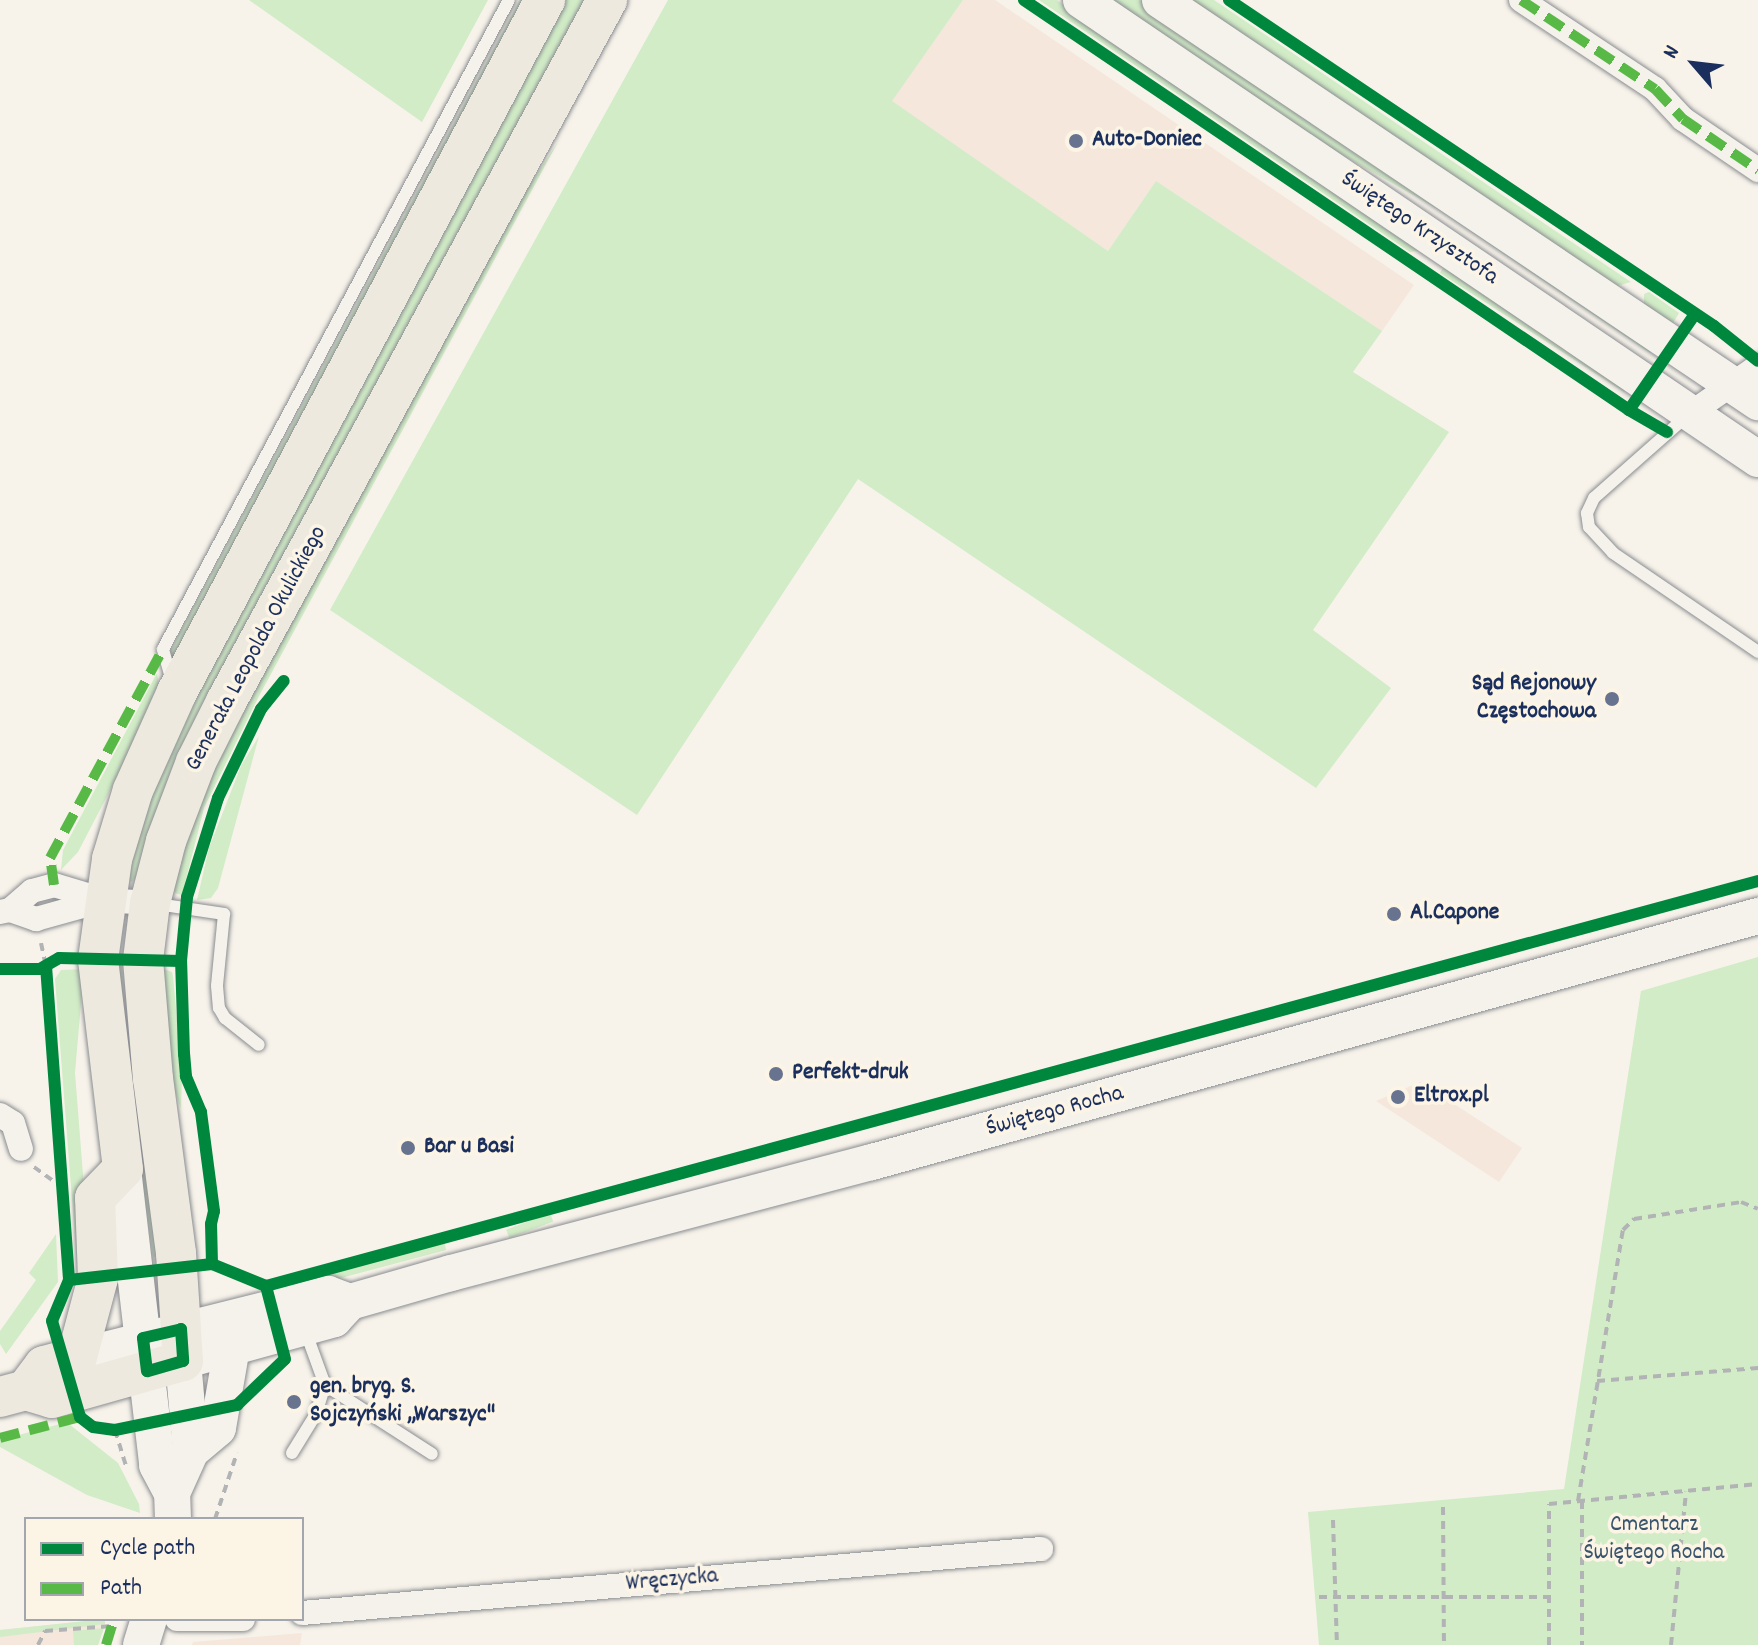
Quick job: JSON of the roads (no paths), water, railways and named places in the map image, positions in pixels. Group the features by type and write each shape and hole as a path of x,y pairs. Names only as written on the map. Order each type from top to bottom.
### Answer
{"main road":[{"name":"Generała Leopolda Okulickiego","path":"163,1350 123,1169 98,960 112,859 133,790 177,692 545,0"},
{"name":"Generała Leopolda Okulickiego","path":"163,1350 176,1253 153,1079 143,960 150,903 180,802 220,714 607,0"},
{"name":"Świętego Krzysztofa","path":"1081,0 1758,459"},
{"name":"Świętego Krzysztofa","path":"1160,0 1749,384"},
{"name":"Świętego Rocha","path":"13,1394 44,1366 77,1357 232,1347 334,1319 350,1302 1489,993 1758,916"},
{"path":"77,1357 98,1278 95,1198 123,1169"},
{"name":"Świętego Rocha","path":"13,1394 52,1398 163,1350 328,1294 350,1302"},
{"path":"173,1506 191,1451 218,1428 232,1347"},
{"path":"163,1350 191,1451"},
{"path":"163,1350 157,1465 173,1506"},
{"path":"127,1635 146,1621"}],"street":[{"path":"1521,0 1655,89 1683,119 1758,170"},
{"path":"1691,413 1749,384"},
{"path":"5,911 36,919 104,900 150,903"},
{"path":"0,1115 13,1123 21,1149"},
{"name":"Wręczycka","path":"304,1613 1041,1549"}],"lane":[{"path":"177,692 166,669 163,649 509,0"},
{"path":"1691,413 1594,498 1587,513 1589,527 1613,553 1758,652"},
{"path":"150,903 224,914 217,986 219,1008 225,1018 259,1045"},
{"path":"292,1453 316,1414 325,1385 304,1327"},
{"path":"325,1385 432,1454"}],"place":[{"name":"Auto-Doniec","path":"1076,141"},
{"name":"Sąd Rejonowy Częstochowa","path":"1612,699"},
{"name":"Al.Capone","path":"1394,914"},
{"name":"Perfekt-druk","path":"776,1074"},
{"name":"Eltrox.pl","path":"1398,1097"},
{"name":"Bar u Basi","path":"408,1148"},
{"name":"gen. bryg. S. Sojczyński „Warszyc\"","path":"294,1402"}],"park label":[{"name":"Cmentarz Świętego Rocha","path":"1654,1540"}]}
